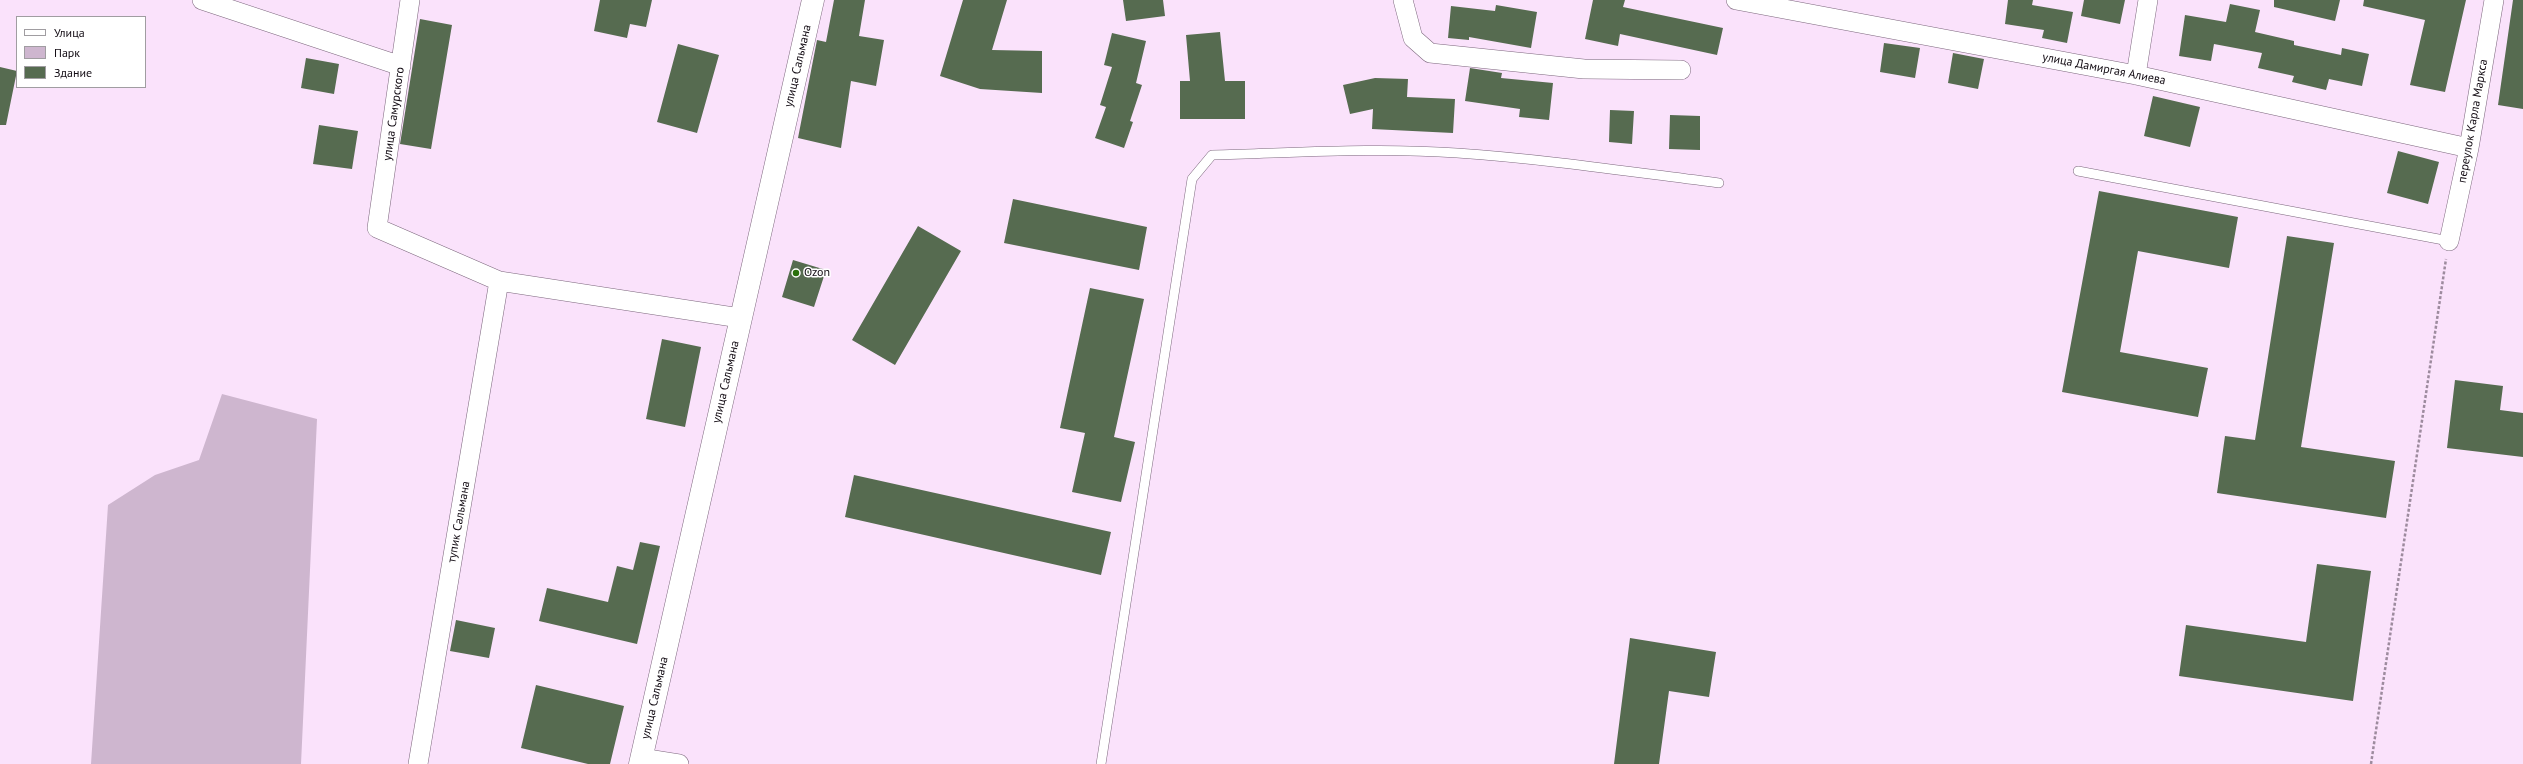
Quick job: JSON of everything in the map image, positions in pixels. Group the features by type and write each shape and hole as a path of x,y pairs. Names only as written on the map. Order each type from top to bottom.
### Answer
{"main road":[{"name":"улица Сальмана","path":"640,761 813,0"}],"street":[{"path":"202,0 401,66"},
{"name":"улица Самурского","path":"410,0 377,228 499,281"},
{"path":"1403,0 1413,38 1430,53 1584,69 1681,70"},
{"name":"улица Дамиргая Алиева","path":"1736,0 2136,74 2469,148"},
{"path":"2136,74 2148,0"},
{"name":"переулок Карла Маркса","path":"2449,241 2469,148 2494,0"},
{"path":"499,281 740,318"},
{"name":"тупик Сальмана","path":"418,764 499,281"},
{"path":"640,761 679,764"}],"lane":[{"path":"1101,764 1192,179 1212,155 1377,151 1456,153 1576,165 1719,183"},
{"path":"2078,170 2449,241"}],"path":[{"path":"2371,764 2449,241"}],"green space":[{"path":"222,394 317,419 301,764 91,764 108,505 155,475 199,460"}],"building":[{"path":"600,0 652,0 646,27 630,24 627,38 594,31"},
{"path":"834,0 865,0 859,36 884,40 876,86 851,81 841,148 798,138 817,40 826,42"},
{"path":"963,0 1007,0 992,50 1042,51 1042,93 980,89 940,76"},
{"path":"1123,0 1163,0 1165,16 1126,21"},
{"path":"1593,0 1625,0 1623,7 1723,28 1717,55 1620,34 1618,46 1585,39"},
{"path":"2008,0 2033,0 2032,5 2073,12 2067,43 2042,38 2044,30 2005,24"},
{"path":"2084,0 2125,0 2120,24 2081,16"},
{"path":"2274,0 2340,0 2335,21 2274,7"},
{"path":"2364,0 2466,0 2445,92 2410,85 2425,20 2363,6"},
{"path":"2513,0 2523,0 2523,109 2498,105"},
{"path":"2230,4 2260,10 2255,32 2294,41 2294,45 2341,55 2342,48 2369,54 2362,86 2329,79 2326,90 2292,82 2294,76 2258,68 2262,53 2214,44 2211,61 2179,56 2185,15 2226,22"},
{"path":"1496,5 1537,12 1531,48 1469,37 1469,40 1448,38 1451,6 1495,11"},
{"path":"420,19 452,25 431,149 400,144"},
{"path":"1220,32 1225,81 1245,81 1245,119 1180,119 1180,81 1190,81 1186,35"},
{"path":"1112,33 1146,41 1136,83 1142,85 1130,121 1133,122 1124,148 1095,138 1106,107 1100,105 1112,67 1104,65"},
{"path":"1884,43 1920,48 1915,78 1880,72"},
{"path":"678,44 719,55 697,133 657,122"},
{"path":"1953,53 1984,59 1978,89 1948,83"},
{"path":"306,58 339,64 334,94 301,88"},
{"path":"0,67 16,71 16,76 6,125 0,125"},
{"path":"1470,68 1502,73 1501,78 1553,83 1549,120 1519,117 1520,109 1465,101"},
{"path":"1375,78 1408,79 1407,97 1455,99 1453,133 1372,129 1373,109 1350,114 1343,85"},
{"path":"2153,96 2200,107 2190,147 2144,136"},
{"path":"1610,110 1634,111 1632,144 1609,142"},
{"path":"1670,115 1700,116 1700,150 1669,149"},
{"path":"319,125 358,131 352,169 313,164"},
{"path":"2398,151 2439,162 2428,204 2387,193"},
{"path":"2099,191 2238,217 2229,268 2138,251 2120,352 2208,368 2198,417 2062,392"},
{"path":"1013,199 1147,227 1139,270 1004,243"},
{"path":"918,226 961,251 895,365 852,340"},
{"path":"2287,236 2334,243 2301,447 2395,461 2386,518 2217,493 2225,436 2255,440"},
{"path":"793,260 826,270 814,307 782,297"},
{"path":"1090,288 1144,299 1114,437 1135,442 1121,502 1072,492 1085,433 1060,428"},
{"path":"662,339 701,347 685,427 646,419"},
{"path":"2455,380 2503,386 2500,410 2523,413 2523,457 2447,448"},
{"path":"854,475 1111,532 1101,575 845,517"},
{"path":"640,542 660,546 637,644 539,621 547,588 608,602 617,566 633,570"},
{"path":"2317,564 2371,571 2353,701 2179,676 2186,625 2306,642"},
{"path":"456,620 495,628 489,658 450,651"},
{"path":"1630,638 1716,652 1709,697 1669,691 1659,764 1614,764"},
{"path":"536,685 624,706 610,764 588,764 521,748"}],"place":[{"name":"Ozon","path":"796,273"}]}
